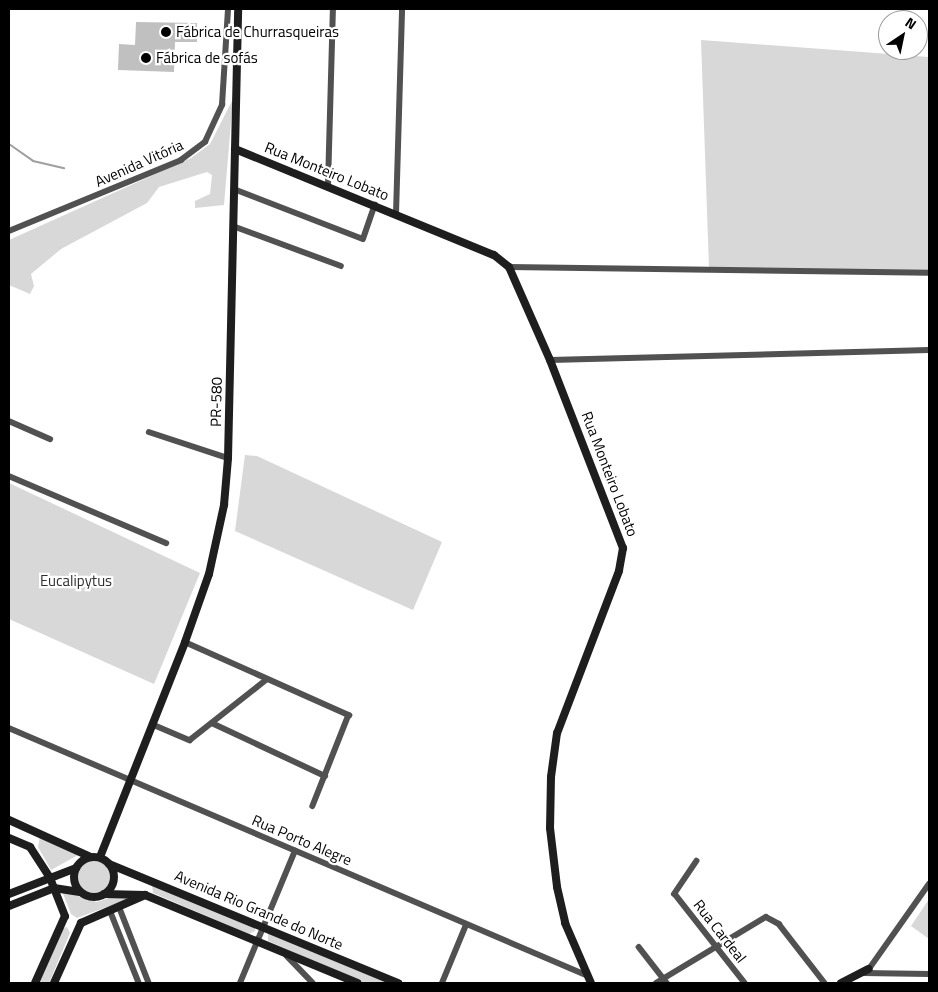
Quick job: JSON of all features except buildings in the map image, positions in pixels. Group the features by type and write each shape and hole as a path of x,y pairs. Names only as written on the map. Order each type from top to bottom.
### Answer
{"main road":[{"name":"PR-580","path":"100,857 154,725 185,642 217,541 228,458 238,9"},
{"name":"Rua Monteiro Lobato","path":"235,149 328,185 494,255 509,267 550,360 623,548 619,571 557,732 551,777 550,828 557,887 566,923 586,975 591,983"},
{"path":"9,820 91,857 100,857 109,864 114,880 104,894 84,894 54,888 9,906"},
{"path":"30,847 37,832"},
{"path":"9,838 30,847 50,878 65,916 81,923"},
{"path":"9,894 76,868 91,857"},
{"name":"Avenida Rio Grande do Norte","path":"109,864 150,879 398,983"},
{"path":"76,868 76,885 84,894"},
{"path":"54,983 81,923 145,895 150,879"},
{"name":"Avenida Rio Grande do Norte","path":"104,894 145,895 258,940 357,983"},
{"path":"35,983 65,916"},
{"path":"841,983 866,971"}],"street":[{"name":"Avenida Vitória","path":"9,232 181,160 206,142 218,121 223,100 228,9"},
{"path":"328,185 333,9"},
{"path":"396,214 402,9"},
{"path":"234,189 363,239 376,205"},
{"path":"233,226 341,266"},
{"path":"509,267 929,273"},
{"path":"550,360 929,350"},
{"path":"9,422 50,439"},
{"path":"149,432 228,458"},
{"path":"9,476 166,543"},
{"path":"185,642 266,680 349,715 313,806"},
{"path":"154,725 190,740 266,680"},
{"path":"212,723 325,776"},
{"name":"Rua Porto Alegre","path":"9,728 586,975"},
{"path":"240,983 295,851"},
{"name":"Rua Cardeal","path":"697,861 674,894 745,983"},
{"path":"866,971 929,884"},
{"path":"120,906 149,983"},
{"path":"110,910 139,983"},
{"path":"656,983 665,981 716,946 766,917 772,919 825,983"},
{"path":"442,983 466,925"},
{"path":"639,947 665,981"},
{"path":"279,950 313,983"},
{"path":"866,971 929,974"}],"green space":[{"path":"701,40 878,53 878,60 928,60 929,57 929,273 709,268"},
{"path":"233,99 224,205 195,208 195,201 210,194 212,175 207,172 159,187 147,203 61,249 31,274 34,286 30,294 9,285 9,240 191,158 210,144"},
{"path":"245,455 257,456 442,542 413,610 235,531"},
{"name":"Eucalipytus","path":"9,483 200,573 154,684 9,619"},
{"path":"40,836 80,854 51,870 38,847"},
{"path":"94,861 101,862 106,866 110,871 110,885 106,890 101,894 94,895 87,894 82,890 78,885 77,878 78,871 82,866 87,862"},
{"path":"152,885 255,927 255,931 249,934 153,893"},
{"path":"62,891 97,902 118,895 134,897 77,918 71,914"},
{"path":"929,899 929,939 911,926"},
{"path":"67,927 70,933 49,983 39,983 63,928"},
{"path":"268,933 389,983 365,983 268,941"}],"waterway":[{"path":"9,144 33,161 64,168"}],"place":[{"name":"Fábrica de Churrasqueiras","path":"166,32"},
{"name":"Fábrica de sofás","path":"146,58"}]}
